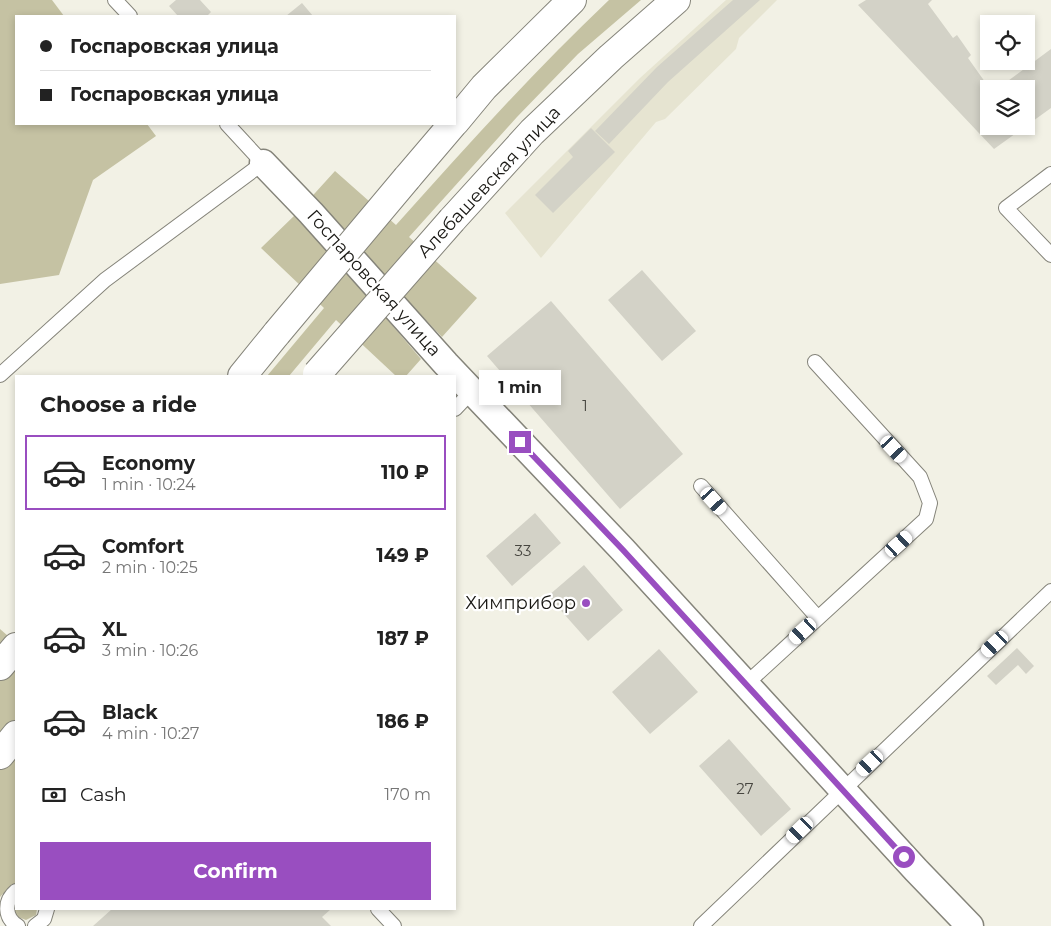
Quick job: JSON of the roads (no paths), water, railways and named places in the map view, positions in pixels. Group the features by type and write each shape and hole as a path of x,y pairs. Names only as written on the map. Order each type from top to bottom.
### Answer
{"main road":[{"name":"Алебашевская улица","path":"316,375 532,132 611,57 676,0"},
{"path":"456,121 484,87 565,4"},
{"path":"243,375 452,125"},
{"path":"0,666 15,648"},
{"path":"0,755 15,736"}],"street":[{"name":"Госпаровская улица","path":"263,163 311,214 443,375"},
{"name":"Госпаровская улица","path":"456,390 623,550 745,685 970,926"}],"lane":[{"path":"115,0 129,15"},
{"name":"Госпаровская улица","path":"228,125 263,163"},
{"path":"0,375 105,280 263,163"},
{"path":"1051,174 1006,208 1051,255"},
{"path":"745,685 926,519 930,503 920,478 815,362"},
{"path":"701,486 818,618"},
{"path":"701,926 1051,591"},
{"path":"15,892 8,900 7,906 10,919 18,926"},
{"path":"35,926 44,919 47,910"},
{"path":"379,910 394,926"}],"place":[{"name":"Химприбор","path":"586,603"}]}
